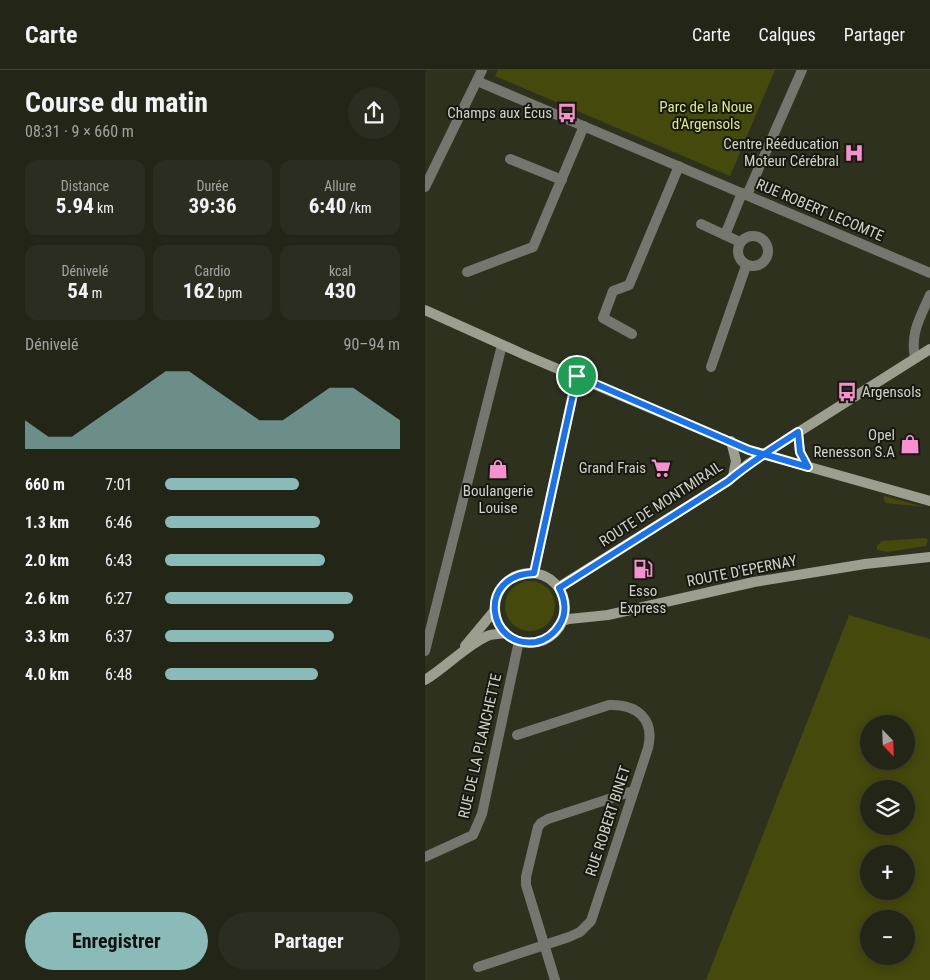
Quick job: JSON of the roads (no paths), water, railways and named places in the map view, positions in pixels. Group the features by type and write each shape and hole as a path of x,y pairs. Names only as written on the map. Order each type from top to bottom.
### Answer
{"main road":[{"path":"425,310 502,345 749,450 930,501"},
{"name":"ROUTE DE MONTMIRAIL","path":"559,588 733,477 798,432 930,349"},
{"path":"798,432 800,452 808,467"},
{"path":"731,441 736,461 733,477"},
{"name":"ROUTE D'EPERNAY","path":"562,621 608,615 754,582 873,563 930,557"},
{"path":"523,573 544,575 559,588 565,607 562,621 550,636 530,643 519,641 505,633 496,618 495,610 497,595 503,585 512,577 523,573"},
{"path":"455,658 495,610"},
{"path":"425,680 443,669 482,639 491,635 505,633"}],"street":[{"path":"425,186 482,70"},
{"path":"725,235 802,70"},
{"name":"RUE ROBERT LECOMTE","path":"477,81 930,273"},
{"path":"467,272 533,247 584,126"},
{"path":"511,159 561,180"},
{"path":"632,334 603,318 613,290 629,285 679,166"},
{"path":"701,224 740,242"},
{"path":"747,236 759,237 768,246 767,258 758,266 746,266 738,257 740,242 747,236"},
{"path":"711,367 746,266"},
{"path":"915,358 912,346 913,336 930,294"},
{"path":"425,651 502,345"},
{"path":"534,573 577,376"},
{"name":"RUE DE LA PLANCHETTE","path":"425,857 473,835 482,814 519,641"},
{"name":"RUE ROBERT BINET","path":"478,967 580,932 591,921 648,748 650,731 642,715 634,709 622,704 609,704 517,735"},
{"path":"555,980 526,885 526,877 538,827 548,819 633,791"}],"place":[{"name":"Champs aux Écus","path":"567,113"},
{"name":"Centre Rééducation Moteur Cérébral","path":"854,153"},
{"name":"Argensols","path":"847,392"},
{"name":"Opel Renesson S.A","path":"910,444"},
{"name":"Grand Frais","path":"661,468"},
{"name":"Boulangerie Louise","path":"498,469"},
{"name":"Esso Express","path":"643,569"}],"park label":[{"name":"Parc de la Noue d'Argensols","path":"706,116"}]}
